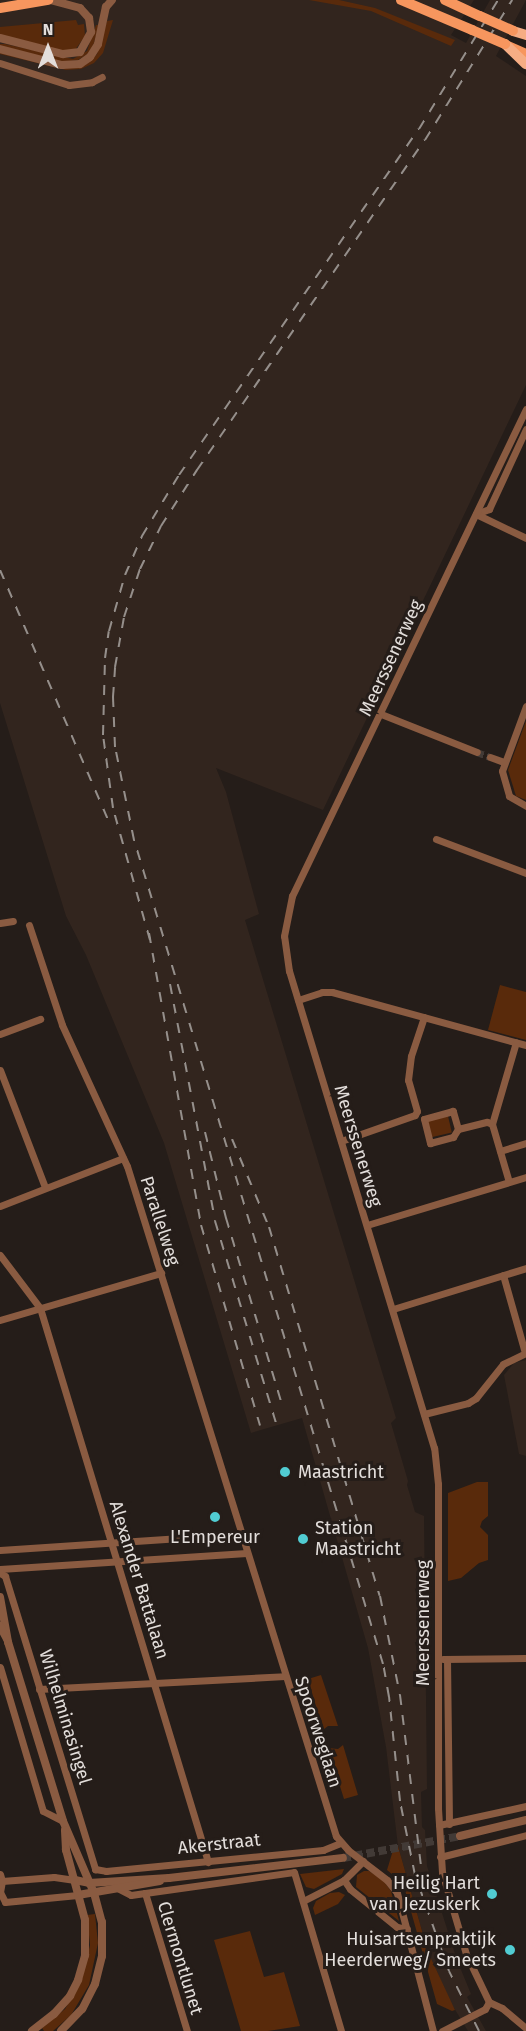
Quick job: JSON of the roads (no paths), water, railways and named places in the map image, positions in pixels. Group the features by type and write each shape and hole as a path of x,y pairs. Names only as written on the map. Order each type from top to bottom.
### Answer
{"highway":[{"path":"513,31 526,36"},
{"path":"505,44 526,64"}],"main road":[{"path":"0,8 49,0"},
{"path":"401,0 526,54"},
{"path":"445,0 513,31"}],"street":[{"path":"0,38 63,54 80,52 91,32 89,18 80,8 49,0"},
{"path":"0,49 62,65 80,64 90,57 98,44 106,7 112,0"},
{"path":"0,63 69,85 92,82 102,77"},
{"name":"Meerssenerweg","path":"489,2002 466,1954 442,1879 437,1659 438,1473 424,1414 393,1309 298,1000 285,950 285,927 289,906 526,409"},
{"name":"Meerssenerweg","path":"476,514 489,508 523,443 526,429"},
{"path":"512,438 523,443"},
{"path":"476,514 526,538"},
{"path":"526,706 502,771 509,796 526,806"},
{"path":"381,714 477,752"},
{"path":"490,757 504,762"},
{"path":"436,839 526,873"},
{"path":"0,922 13,921"},
{"name":"Parallelweg","path":"29,925 62,1025 123,1158 161,1273 246,1553"},
{"path":"298,1000 322,992 332,992 526,1045"},
{"path":"341,1141 412,1118 417,1110 408,1080 411,1056 424,1017"},
{"path":"0,1034 40,1019"},
{"path":"508,1182 492,1124 516,1042"},
{"path":"0,1070 45,1187"},
{"path":"458,1129 453,1111 424,1119 430,1143 453,1137 458,1129 487,1122 492,1124"},
{"path":"500,1151 526,1143"},
{"path":"0,1206 123,1158"},
{"path":"367,1225 526,1177"},
{"path":"0,1255 40,1308"},
{"path":"393,1309 526,1268"},
{"path":"0,1320 161,1273"},
{"path":"424,1414 468,1403 476,1398 503,1364 525,1353 503,1275"},
{"name":"Alexander Battalaan","path":"40,1308 208,1862"},
{"path":"0,1550 240,1534"},
{"path":"0,1571 246,1553"},
{"name":"Spoorweglaan","path":"246,1553 340,1843"},
{"name":"Wilhelminasingel","path":"0,1571 5,1576 90,1857 99,1871"},
{"name":"Wilhelminasingel","path":"0,1597 9,1642 64,1824 94,1893 103,1932 100,1966 95,1984 82,2009 61,2031"},
{"name":"Wilhelminasingel","path":"0,1626 9,1642"},
{"path":"437,1659 526,1659"},
{"name":"Meerssenerweg","path":"447,1659 449,1824"},
{"path":"0,1667 4,1691 44,1811 64,1824"},
{"path":"39,1689 285,1676"},
{"path":"439,1825 526,1806"},
{"path":"460,1836 526,1820"},
{"name":"Wilhelminasingel","path":"32,2031 60,2008 70,1996 81,1972 86,1946 86,1928 66,1850 64,1824"},
{"path":"440,1857 526,1835"},
{"path":"340,1843 393,1885 407,1929 433,2031"},
{"name":"Akerstraat","path":"99,1871 323,1850 340,1843"},
{"name":"Akerstraat","path":"75,1880 89,1883 169,1878 343,1858"},
{"path":"341,2031 303,1901 344,1880 363,1862"},
{"name":"Akerstraat","path":"119,1889 131,1895 294,1872 303,1901"},
{"path":"75,1880 54,1877 1,1878 0,1892 5,1902 78,1895"},
{"name":"Akerstraat","path":"78,1895 169,1878"},
{"path":"344,1880 350,1889 397,1928 407,1929"},
{"name":"Clermontlunet","path":"145,1893 187,2031"},
{"path":"442,2031 484,2009 489,2002 502,2008 526,2028"}],"tunnel":[{"path":"477,752 490,757"},
{"path":"343,1858 460,1836"}],"railway":[{"path":"150,940 113,808 103,735 105,658 109,631 125,575 142,536 179,475 419,129 498,0"},
{"path":"479,2031 449,1971 415,1875 400,1801 389,1697 383,1664 134,840 115,747 113,697 115,667 124,617 140,569 161,526 197,470 425,140 512,0"},
{"path":"0,570 111,826"},
{"path":"149,933 201,1225 260,1426"},
{"path":"170,984 215,1221 276,1423"},
{"path":"205,1132 226,1218 282,1405"},
{"path":"232,1139 269,1227 380,1596 400,1695 421,1865"}],"place":[{"name":"Maastricht","path":"285,1472"},
{"name":"L'Empereur","path":"215,1517"},
{"name":"Station Maastricht","path":"303,1539"},
{"name":"Heilig Hart van Jezuskerk","path":"492,1894"},
{"name":"Huisartsenpraktijk Heerderweg/ Smeets","path":"510,1950"}]}
